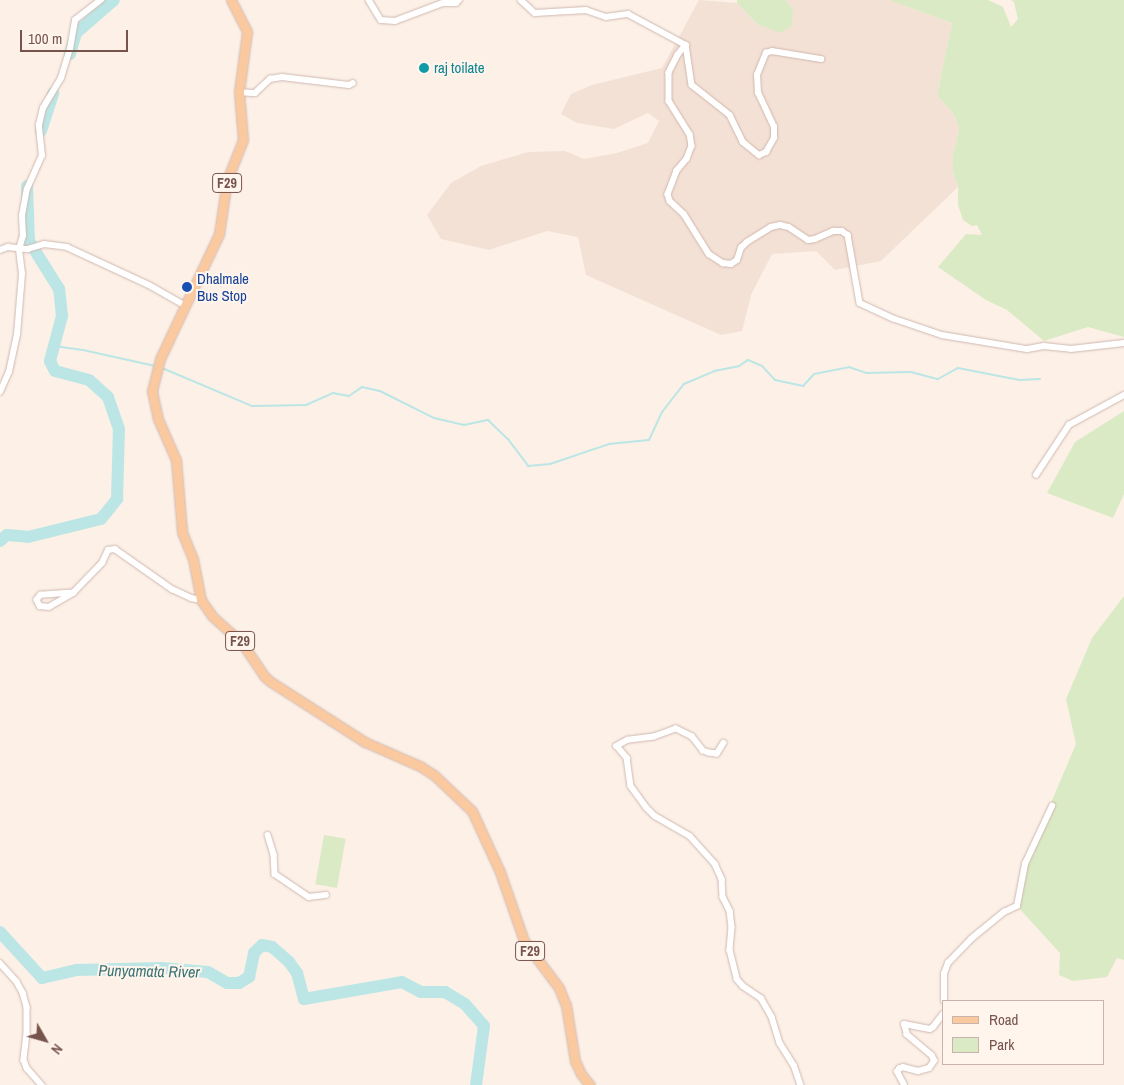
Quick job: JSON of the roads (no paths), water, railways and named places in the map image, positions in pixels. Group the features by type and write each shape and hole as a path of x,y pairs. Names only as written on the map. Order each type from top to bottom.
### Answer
{"main road":[{"name":"F29","path":"231,0 247,32 239,92 242,140 227,180 219,234 160,359 152,390 153,403 158,419 176,460 182,532 193,559 200,600 212,616 242,643 264,676 365,742 420,766 434,775 472,811 500,872 524,941 559,988 566,1005 575,1061 581,1074 590,1085"}],"street":[{"path":"0,392 9,372 17,335 22,274 19,249 23,236 22,216 27,189 42,156 39,125 43,108 60,78 75,20 101,0"},
{"path":"369,0 382,20 395,21 443,3 456,3 458,0"},
{"path":"521,0 536,14 586,10 606,17 628,14 686,45"},
{"path":"686,45 692,85 730,115 743,142 759,155 766,152 774,138 774,127 758,93 757,76 766,53 772,51 821,59"},
{"path":"686,45 678,55 669,73 669,101 690,134 692,146 687,160 677,171 668,194 670,201 684,214 709,254 723,263 731,264 737,260 747,242 771,227 780,224 789,227 808,240 833,231 842,231 848,235 851,245 860,303 895,319 942,335 1027,349 1044,346 1072,349 1124,343"},
{"path":"239,92 255,93 270,79 282,78 349,85 354,82"},
{"path":"0,250 8,247 28,249 44,244 67,248 149,285 159,293 186,306"},
{"path":"1036,475 1069,425 1124,395"},
{"path":"73,593 41,595 37,600 40,606 49,607 73,593 102,563 108,550 115,549 172,589 200,600"},
{"path":"724,743 717,754 709,753 704,751 692,737 676,729 654,737 628,740 617,746 627,758 631,786 648,808 655,816 690,836 715,864 722,879 723,897 730,911 732,927 730,950 736,978 743,986 761,998 772,1017 780,1043 794,1065 801,1085"},
{"path":"944,1000 944,974 948,964 971,939 1004,912 1018,906 1025,864 1052,806"},
{"path":"268,835 274,855 275,874 309,897 326,895"},
{"path":"0,964 17,982 23,993 27,1007 27,1034 24,1060 27,1068 42,1085"},
{"path":"904,1085 898,1072 900,1069 903,1067 918,1071 929,1068 934,1061 932,1056 906,1034 904,1024 930,1029 934,1027 942,1015"}],"waterway":[{"name":"Punyamata River","path":"70,54 76,33 114,0"},
{"name":"Punyamata River","path":"41,131 53,93"},
{"name":"Punyamata River","path":"0,541 7,535 28,537 101,519 117,499 119,429 108,397 89,380 55,371 50,361 62,316 59,289 29,241 27,186"},
{"path":"54,346 83,350 155,366"},
{"path":"162,368 252,406 306,405 333,393 349,396 362,387 380,391 434,418 464,425 488,420 508,439 528,466 550,464 609,444 649,440 662,412 684,384 714,371 739,366 748,360 762,366 775,380 803,386 814,374 849,367 866,373 911,372 938,379 958,368 1020,380 1040,379"},
{"name":"Punyamata River","path":"0,932 42,978 77,970 161,968 208,972 227,983 239,983 249,977 254,953 262,945 272,947 289,962 297,973 304,999 402,982 421,992 445,992 465,1004 484,1026 476,1085"}],"place":[{"name":"raj toilate","path":"424,68"},
{"name":"Dhalmale Bus Stop","path":"187,287"}]}
